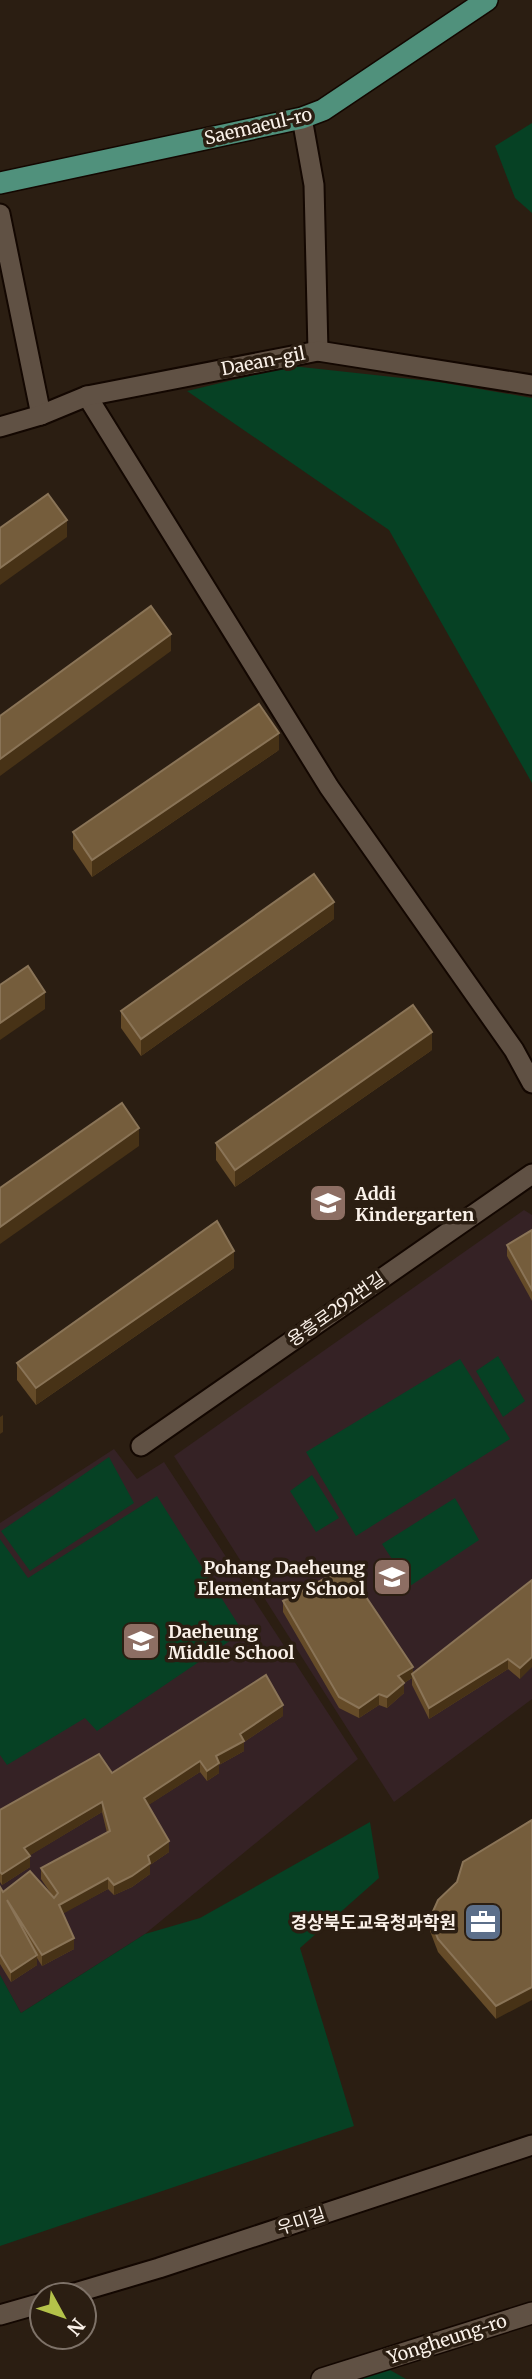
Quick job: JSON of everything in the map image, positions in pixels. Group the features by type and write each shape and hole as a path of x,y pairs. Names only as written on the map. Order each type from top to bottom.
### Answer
{"main road":[{"name":"Saemaeul-ro","path":"0,183 302,118 323,110 487,0"},
{"name":"Yongheung-ro","path":"322,2379 532,2313"}],"street":[{"path":"302,118 314,185 318,351"},
{"path":"0,214 41,415"},
{"name":"Daean-gil","path":"0,427 41,415 87,396 318,351 532,386"},
{"path":"87,396 329,787 514,1050 532,1083"},
{"name":"용흥로292번길","path":"141,1446 532,1174"},
{"name":"우미길","path":"98,2286 532,2145"},
{"path":"0,2315 28,2307"}],"shaded area":[{"name":"Pohang Daeheung Elementary School","path":"524,1210 532,1215 532,1699 394,1802 174,1456"},
{"name":"Daeheung Middle School","path":"114,1449 137,1479 164,1462 358,1759 145,1934 21,2013 0,1976 0,1523"}],"green space":[{"path":"532,123 532,213 515,198 495,146"},
{"path":"292,366 439,382 532,398 532,783 389,530 187,391"},
{"path":"498,1356 525,1401 503,1417 476,1371"},
{"path":"460,1359 510,1439 356,1536 306,1452"},
{"path":"109,1457 134,1503 30,1571 1,1531"},
{"path":"312,1475 339,1518 316,1532 290,1491"},
{"path":"157,1496 243,1632 97,1731 85,1718 7,1765 0,1755 0,1539 28,1578"},
{"path":"455,1498 479,1540 410,1586 382,1544"},
{"path":"370,1822 379,1878 300,1948 354,2126 0,2246 0,1975 21,2013 145,1934 200,1918"},
{"path":"381,2365 406,2379 352,2379"}],"building":[{"path":"48,494 67,520 0,568 0,528"},
{"path":"151,606 171,634 0,759 0,716"},
{"path":"259,704 279,733 92,860 73,832"},
{"path":"314,874 334,902 141,1039 121,1011"},
{"path":"28,966 45,992 0,1023 0,985"},
{"path":"413,1005 432,1032 235,1170 216,1143"},
{"path":"122,1103 139,1128 0,1227 0,1188"},
{"path":"217,1221 234,1251 36,1388 17,1363"},
{"path":"532,1230 532,1290 507,1245"},
{"path":"346,1567 413,1667 398,1676 404,1683 387,1697 379,1694 359,1708 339,1697 283,1601"},
{"path":"532,1580 532,1657 520,1668 508,1659 429,1708 412,1674"},
{"path":"266,1675 283,1705 240,1734 244,1741 216,1756 219,1763 207,1771 200,1761 144,1798 169,1841 148,1856 150,1863 114,1885 108,1878 59,1905 74,1938 42,1955 7,1900 37,1955 11,1972 0,1954 0,1887 3,1892 30,1871 54,1898 58,1893 41,1868 110,1831 102,1802 24,1848 30,1856 2,1874 0,1810 99,1754 112,1773"},
{"name":"경상북도교육청과학원","path":"532,1820 532,1987 496,2006 438,1939 430,1918 438,1900 457,1882 463,1862"}],"place":[{"name":"Addi Kindergarten","path":"328,1203"},
{"name":"Pohang Daeheung Elementary School","path":"392,1577"},
{"name":"Daeheung Middle School","path":"141,1641"},
{"name":"경상북도교육청과학원","path":"483,1922"}]}
